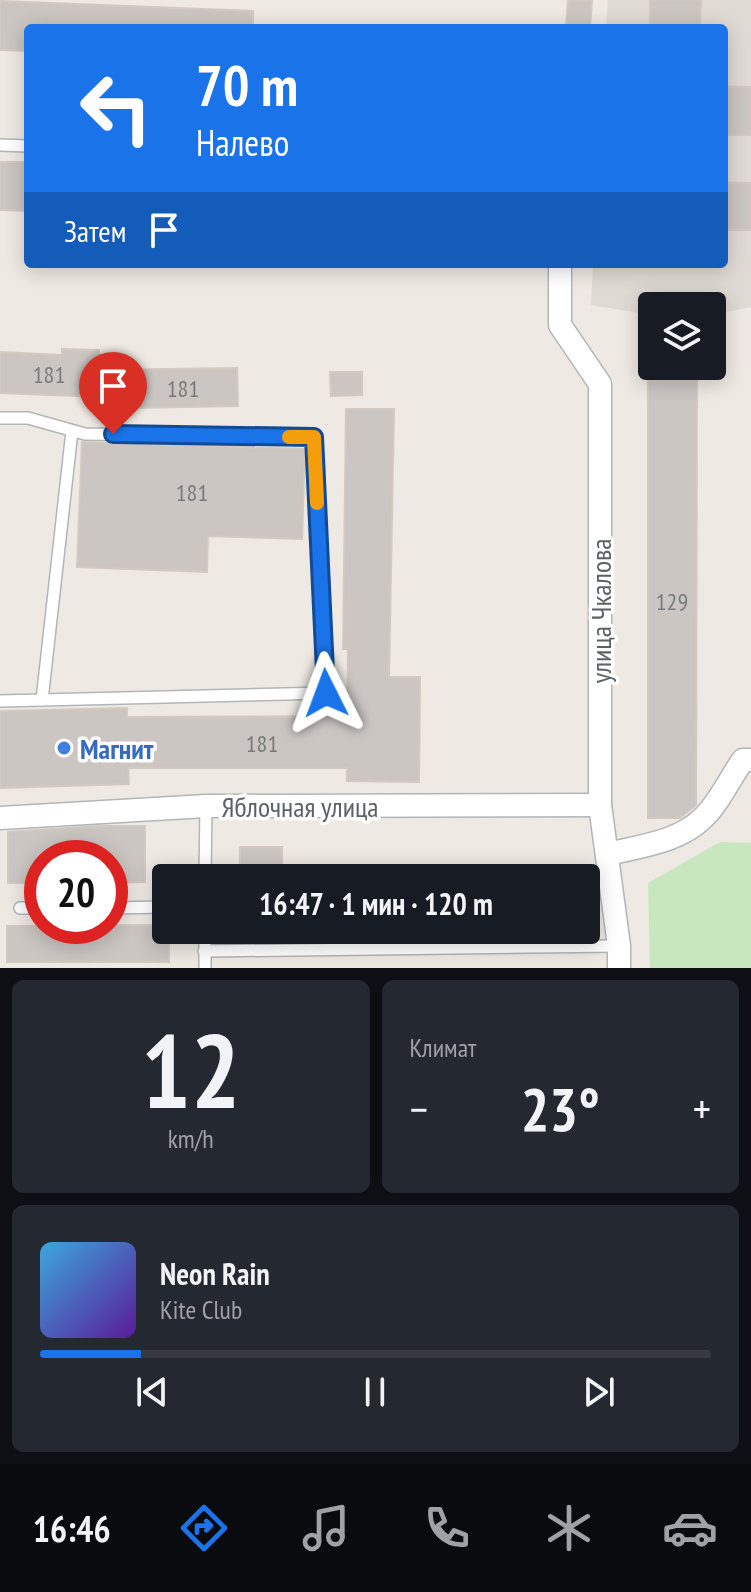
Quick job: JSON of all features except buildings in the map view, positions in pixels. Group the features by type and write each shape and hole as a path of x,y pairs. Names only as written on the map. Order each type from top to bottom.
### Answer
{"street":[{"name":"улица Чкалова","path":"560,268 560,325 600,384 600,805 619,957"},
{"path":"608,854 677,836 694,825 705,817 743,760 751,760"},
{"name":"Яблочная улица","path":"0,818 206,806 600,805"}],"lane":[{"path":"0,145 24,146"},
{"path":"0,418 28,418 85,434 314,437 326,693 0,701"},
{"path":"42,700 72,431"},
{"path":"205,864 206,806"},
{"path":"128,908 152,907"},
{"path":"204,944 205,968"},
{"path":"204,951 619,957"}],"shaded area":[{"path":"608,0 751,0 751,307 726,312 726,292 638,292 638,313 591,305 593,268 728,268 728,24 606,24"}],"green space":[{"path":"720,842 751,843 751,968 650,968 648,883"}],"slow traffic":[{"path":"289,437 314,437 317,503"}],"place":[{"name":"Магнит","path":"64,748"}],"route":[{"path":"113,434 314,437 326,693"}]}
